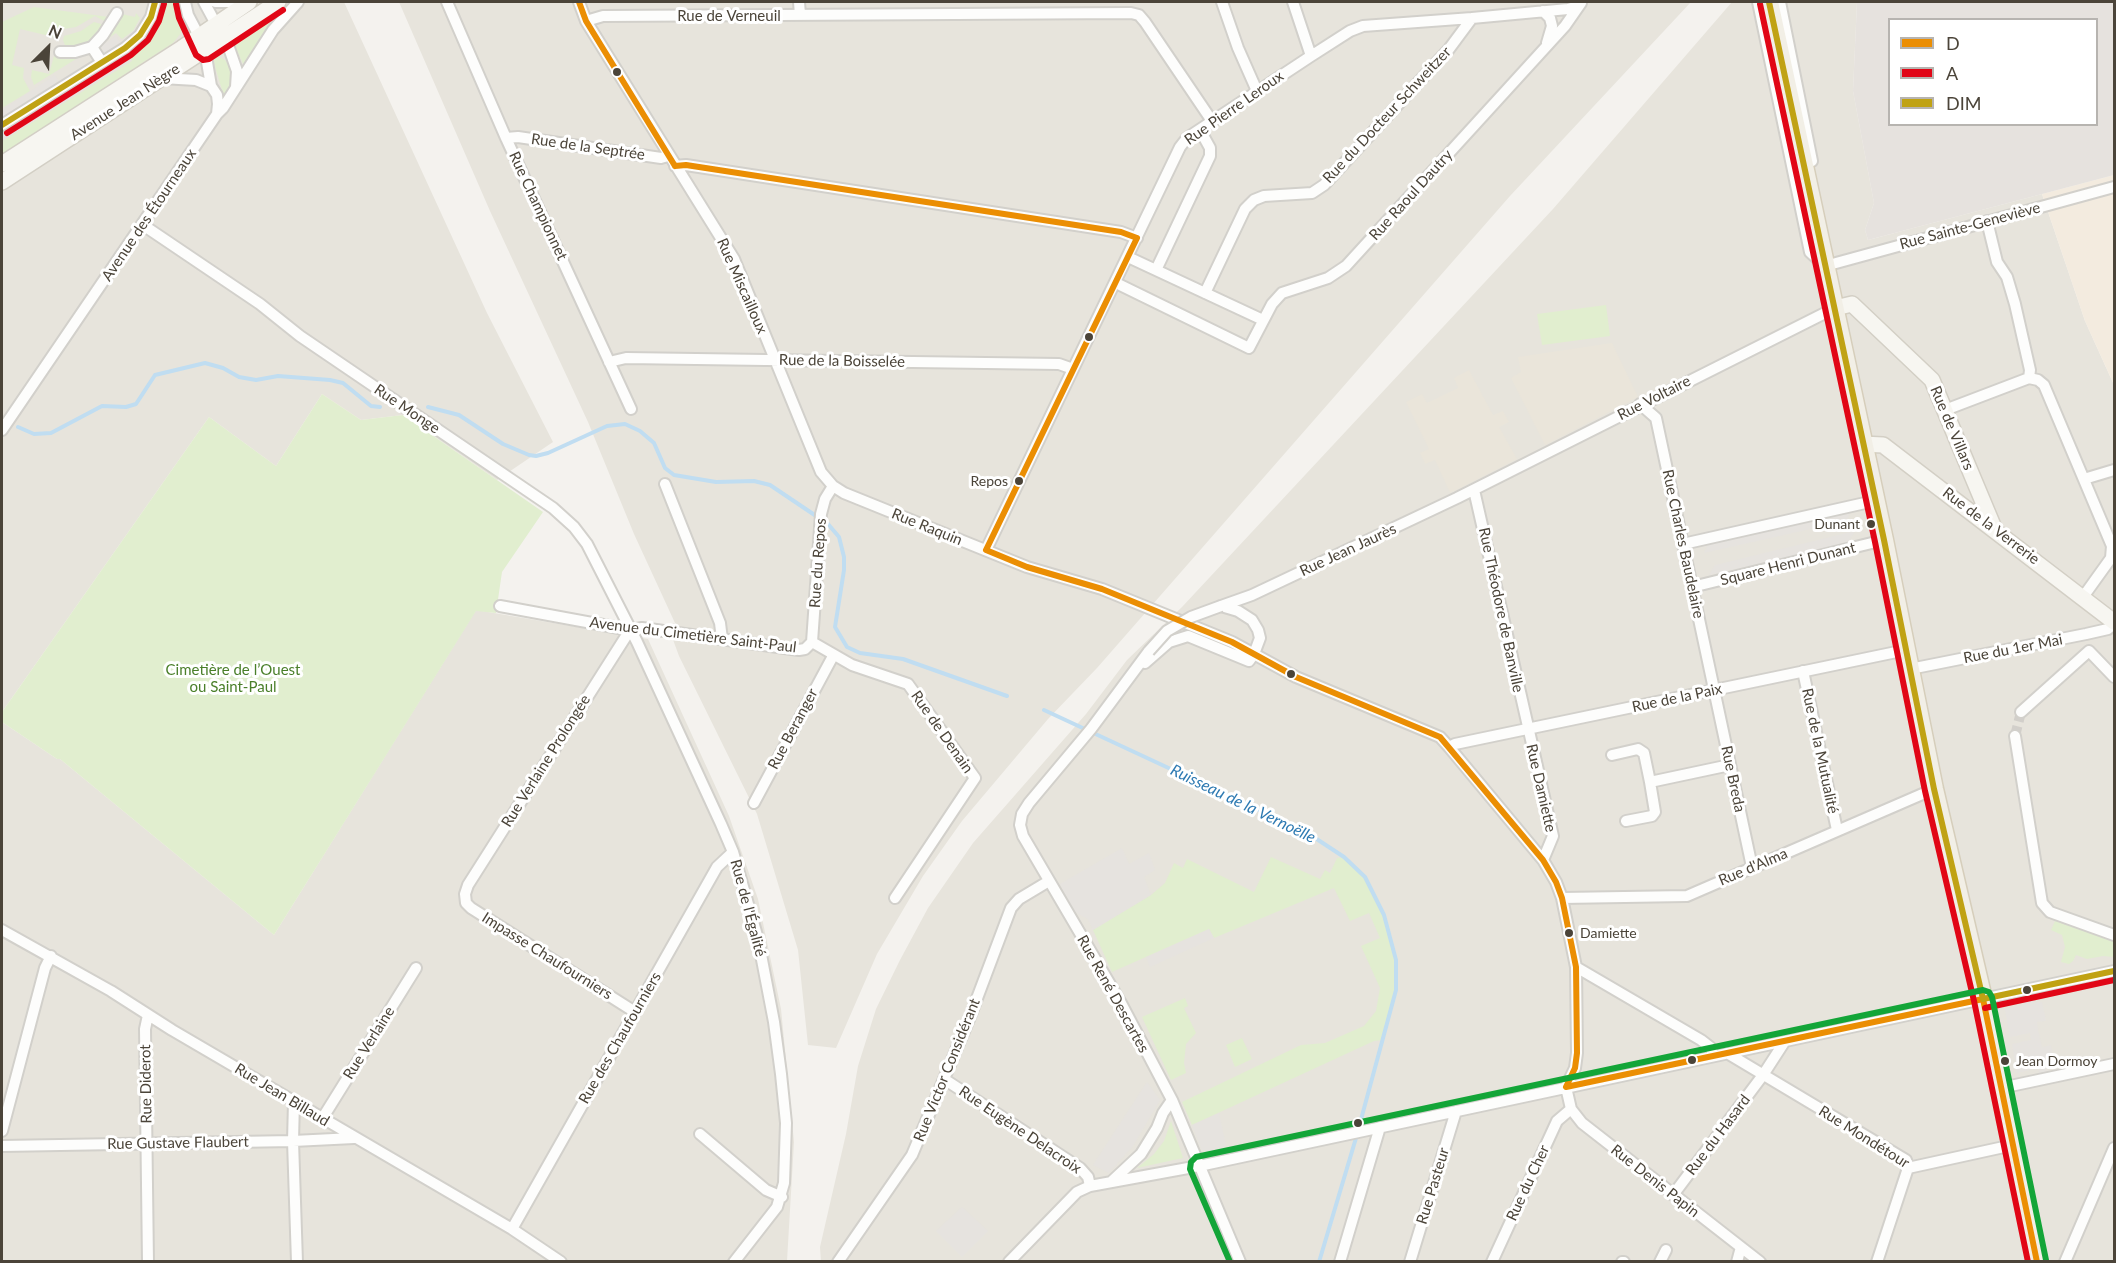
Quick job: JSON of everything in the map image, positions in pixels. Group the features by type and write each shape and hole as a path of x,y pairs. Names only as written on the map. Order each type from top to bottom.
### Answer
{"main road":[{"name":"Avenue Jean Nègre","path":"2,182 204,51 249,2"},
{"name":"Avenue Jean Nègre","path":"2,164 199,36 220,31 278,2"},
{"path":"1769,2 1935,789 1983,999 2037,1262"},
{"name":"Rue de Villars","path":"1834,308 1852,304 1932,380 1994,528"},
{"name":"Rue de la Verrerie","path":"1862,444 1883,445 2115,623"}],"street":[{"path":"2,125 124,48 140,35 151,17 155,2"},
{"path":"185,2 188,15 204,51 211,86 217,95 217,114"},
{"path":"204,2 220,31 237,71 236,88"},
{"path":"215,2 234,2"},
{"name":"Avenue des Étourneaux","path":"2,430 236,88 273,30 298,2"},
{"name":"Rue Championnet","path":"447,2 506,138 631,409"},
{"name":"Rue Miscailloux","path":"579,2 586,21 734,259 821,472 833,486"},
{"path":"799,2 800,15"},
{"path":"1011,2 1011,15"},
{"path":"1222,2 1238,48 1257,91"},
{"path":"1293,2 1311,56"},
{"path":"1758,2 1810,252 1825,266 1831,254 1780,2"},
{"name":"Rue Pierre Leroux","path":"986,550 1180,147 1187,138 1350,31 1363,26 1568,9 1581,4"},
{"name":"Rue Raoul Dautry","path":"1116,284 1249,348 1272,304 1282,293 1328,278 1346,266 1546,46 1581,4"},
{"path":"1543,11 1550,18 1552,26 1546,46"},
{"path":"60,52 75,52 92,47 117,13"},
{"name":"Rue de Verneuil","path":"586,21 603,16 1131,13 1139,15 1212,121"},
{"name":"Rue du Docteur Schweitzer","path":"1205,293 1245,209 1254,200 1264,196 1312,193 1324,185 1449,49 1472,18"},
{"path":"92,47 101,61"},
{"path":"162,78 196,80 211,86"},
{"path":"1156,270 1210,156 1210,148 1200,130"},
{"name":"Rue de la Septrée","path":"506,138 518,137 661,158 668,156"},
{"path":"675,166 686,165 1121,231 1137,238"},
{"name":"Rue Sainte-Geneviève","path":"1825,266 2115,187"},
{"path":"1987,221 1997,262 2007,277 2015,304 2030,370 2029,378"},
{"name":"Rue Monge","path":"143,225 260,304 300,336 553,508 574,527 587,544 630,630"},
{"path":"1128,257 1263,320"},
{"name":"Rue Voltaire","path":"1474,490 1640,404 1834,308"},
{"name":"Rue de la Boisselée","path":"609,363 626,358 1059,364 1074,369"},
{"path":"1945,410 2029,378 2038,380 2044,385 2112,546 2111,558 2083,597"},
{"name":"Rue Charles Baudelaire","path":"1640,404 1656,418 1714,690"},
{"path":"2084,479 2115,470"},
{"path":"665,484 720,623 722,639"},
{"name":"Rue du Repos","path":"812,642 820,518 825,499 833,486"},
{"name":"Rue Raquin","path":"833,486 844,493 1027,567 1102,589 1232,642 1296,677 1440,737 1543,860"},
{"name":"Rue Jean Jaurès","path":"1020,825 1022,814 1029,803 1167,631 1191,617 1252,595 1474,490"},
{"name":"Rue Théodore de Banville","path":"1474,490 1527,730"},
{"path":"1683,544 1874,501"},
{"name":"Square Henri Dunant","path":"1692,587 1884,540"},
{"name":"Avenue du Cimetière Saint-Paul","path":"500,606 630,630 642,628 799,650 806,649 812,642"},
{"path":"1221,606 1238,611 1252,620 1260,638 1254,654"},
{"name":"Rue du 1er Mai","path":"1910,669 2086,634 2108,629 2115,623"},
{"name":"Rue de l'Égalité","path":"630,630 733,852 758,939 775,1032 786,1123 784,1183 779,1202"},
{"name":"Rue Verlaine Prolongée","path":"465,894 468,885 630,630"},
{"path":"2086,634 2089,651 2115,677"},
{"name":"Rue Jean Jaurès","path":"1130,677 1169,642 1188,636 1249,661 1254,654"},
{"name":"Rue de Denain","path":"812,642 852,665 908,684 975,778 895,898"},
{"name":"Rue de la Paix","path":"1449,747 1906,650"},
{"path":"2021,712 2089,651"},
{"name":"Rue Beranger","path":"754,803 833,656"},
{"name":"Rue de la Mutualité","path":"1803,671 1837,830"},
{"name":"Rue Breda","path":"1714,690 1752,867"},
{"name":"Rue Damiette","path":"1527,730 1553,836 1543,860"},
{"path":"2015,736 2042,903 2050,912 2115,935"},
{"path":"1611,754 1638,749 1644,753 1655,812 1652,816 1626,821"},
{"path":"1650,782 1730,765"},
{"name":"Rue d'Alma","path":"1562,898 1687,896 1935,789"},
{"name":"Rue René Descartes","path":"1020,825 1023,836 1121,1003 1172,1100 1240,1262"},
{"name":"Rue des Chaufourniers","path":"512,1229 717,867 733,852"},
{"path":"1543,860 1562,898 1576,967 1577,1053 1575,1068 1566,1087 1571,1109"},
{"name":"Rue Victor Considérant","path":"838,1262 912,1155 1011,908 1019,899 1049,881"},
{"name":"Impasse Chaufourniers","path":"465,894 466,903 471,908 635,1012"},
{"name":"Rue Jean Billaud","path":"2,930 111,991 354,1138 512,1229 561,1262"},
{"path":"2,1131 45,968 51,956"},
{"path":"1576,967 1701,1040 1710,1047 1714,1056"},
{"name":"Rue Verlaine","path":"322,1119 416,968"},
{"path":"1010,1262 1077,1192 1090,1186 1199,1166 2115,971"},
{"name":"Rue Diderot","path":"148,1015 145,1029 148,1262"},
{"name":"Rue du Hasard","path":"1673,1195 1763,1075 1785,1041"},
{"name":"Rue Mondétour","path":"1727,1053 1906,1160 1908,1168 2013,1145"},
{"path":"2001,1088 2115,1064"},
{"name":"Rue Eugène Delacroix","path":"944,1079 1080,1168 1088,1177 1090,1186"},
{"path":"1111,1182 1141,1154 1172,1100"},
{"path":"294,1101 297,1262"},
{"name":"Rue Denis Papin","path":"1571,1109 1582,1123 1760,1262"},
{"name":"Rue du Cher","path":"1492,1262 1557,1121 1571,1109"},
{"name":"Rue Pasteur","path":"1410,1262 1456,1111"},
{"path":"1340,1262 1380,1127"},
{"path":"700,1134 779,1202 734,1262"},
{"name":"Rue Gustave Flaubert","path":"2,1146 354,1138"},
{"path":"2065,1262 2115,1148"},
{"path":"1877,1262 1908,1168"},
{"path":"1737,1262 1741,1247"},
{"path":"1660,1262 1666,1250"}],"shaded area":[{"path":"2,2 344,2 487,313 553,442 497,480 403,415 361,420 322,394 276,466 209,417 2,712"},
{"path":"399,2 1691,2 1510,196 1097,668 1048,719 962,821 923,876 877,954 836,1048 808,1045 798,950 757,814 679,656 668,626 675,623 634,534 588,422 490,211"},
{"path":"1732,2 1857,2 1853,91 1874,203 1865,230 1868,240 2042,194 2085,321 2114,385 2114,1261 821,1262 820,1247 846,1134 858,1066 876,1009 928,908 973,843 1086,714 1127,660 1182,607 1553,209"},
{"path":"1857,2 2114,2 2114,175 1868,240 1865,230 1874,203 1853,91"},
{"path":"116,36 132,60 2,141 2,110 55,75 59,82 105,54 101,46"},
{"path":"2114,175 2114,385 2085,321 2042,194"},
{"path":"1612,343 1638,397 1545,445 1511,378 1521,372 1518,357"},
{"path":"1469,370 1493,415 1503,411 1509,422 1499,427 1517,459 1450,493 1435,460 1425,464 1420,453 1429,449 1406,402 1422,394 1427,403 1458,388 1454,378"},
{"path":"1852,510 1846,521 1704,553 1708,544"},
{"path":"1855,531 1847,544 1709,575 1715,565"},
{"path":"476,610 648,639 729,816 758,899 781,1009 794,1142 787,1261 2,1261 2,722 60,759 274,935"},
{"path":"1122,848 1129,864 1149,853 1155,870 1144,877 1151,895 1093,930 1088,919 1073,911 1060,884"},
{"path":"1209,929 1214,938 1150,967 1146,957"},
{"path":"2031,995 2033,1003 2042,1002 2046,1021 2037,1022 2039,1034 2042,1047 2051,1045 2055,1064 2046,1066 2047,1073 2040,1075 2038,1068 2017,1073 2012,1044 2031,1040 2030,1033 2010,1037 2005,1009 2024,1005 2023,997"},
{"path":"1147,1082 1160,1100 1133,1146 1109,1173 1093,1165"},
{"path":"1219,1113 1226,1146 1207,1151 1202,1150 1192,1125"},
{"path":"962,1207 988,1231 962,1257 936,1231"}],"green space":[{"path":"159,2 176,2 182,29 173,43 2,154 2,141 132,61 127,53 148,35"},
{"path":"34,7 109,17 104,21 95,16 76,27 57,30 58,38 20,29 12,65 24,68 23,78 30,91 2,108 2,22"},
{"path":"281,10 283,12 244,66 234,44 235,41"},
{"path":"136,13 140,18 133,31 122,39 116,33 101,43 122,14 135,17"},
{"path":"94,22 101,24 104,28 96,39 87,45 66,48 64,36 81,31"},
{"path":"84,54 34,85 31,77 32,70 49,74 54,56 67,57"},
{"path":"216,55 225,60 231,68 232,84 228,94 223,93 215,67"},
{"path":"1606,305 1610,336 1542,345 1537,314"},
{"name":"Cimetière de l’Ouest ou Saint-Paul","path":"322,394 361,420 403,415 543,512 502,572 496,613 476,611 274,935 60,759 2,722 2,712 209,417 276,466"},
{"path":"1271,857 1320,879 1325,870 1330,873 1337,858 1344,857 1365,877 1384,915 1396,960 1396,990 1382,1040 1374,1041 1192,1125 1182,1102 1301,1045 1325,1043 1364,1026 1376,1011 1380,988 1361,946 1380,938 1369,913 1350,921 1334,888 1214,938 1209,929 1112,972 1093,930 1151,895 1165,883 1174,863 1183,868 1187,859 1254,892"},
{"path":"2055,921 2114,941 2114,957 2103,956 2087,959 2076,955 2069,964 2061,962 2065,947 2062,935 2051,930"},
{"path":"1185,998 1188,1006 1184,1008 1196,1033 1186,1044 1184,1063 1186,1073 1171,1080 1142,1017"},
{"path":"1242,1038 1252,1059 1235,1067 1226,1045"},
{"path":"1171,1121 1183,1158 1137,1168 1154,1154 1164,1141"}],"waterway":[{"name":"Ruisseau de la Vernoëlle","path":"18,427 34,434 51,433 102,406 126,407 136,404 155,375 205,363 223,368 239,377 256,380 278,376 343,383 371,406 380,407"},
{"name":"Ruisseau de la Vernoëlle","path":"428,407 459,415 503,444 536,456 548,453 607,426 625,424 640,431 654,443 665,468 674,475 716,482 754,481 770,485 828,524 839,537 844,557 844,570 835,627 847,647 860,653 903,659 1007,696"},
{"name":"Ruisseau de la Vernoëlle","path":"1044,710 1306,832 1344,857 1365,877 1384,915 1396,960 1396,990 1356,1138 1319,1262"}],"tunnel":[{"path":"2015,736 2021,712"}],"transit line":[{"name":"DIM","path":"2,125 125,48 140,35 151,17 155,2"},
{"name":"D","path":"579,2 586,21 675,166"},
{"name":"DIM","path":"1769,2 1884,540 1934,789 1983,999 2114,971"},
{"name":"A","path":"7,133 131,55 148,40 159,21 164,4"},
{"name":"A","path":"176,4 179,18 196,55 203,60 209,59 283,10"},
{"name":"A","path":"1760,4 1875,542 1925,791 1974,1001 2028,1262"},
{"name":"D","path":"675,166 686,165 1121,232 1137,238"},
{"name":"D","path":"986,550 1137,238"},
{"name":"D","path":"986,550 1027,567 1102,589 1232,642 1296,677 1440,737 1543,860 1562,898 1576,967 1577,1053 1575,1068 1566,1087"},
{"name":"A","path":"1985,1008 2114,980"},
{"path":"1230,1262 1190,1169 1191,1162 1196,1157 1983,990 1989,992 1992,997 2046,1260"},
{"name":"D","path":"1983,999 2037,1262"},
{"name":"D","path":"1566,1087 1983,999"}],"place":[{"name":"Repos","path":"1019,481"},
{"name":"Dunant","path":"1871,524"},
{"name":"Damiette","path":"1569,933"},
{"name":"Jean Dormoy","path":"2005,1061"}]}
